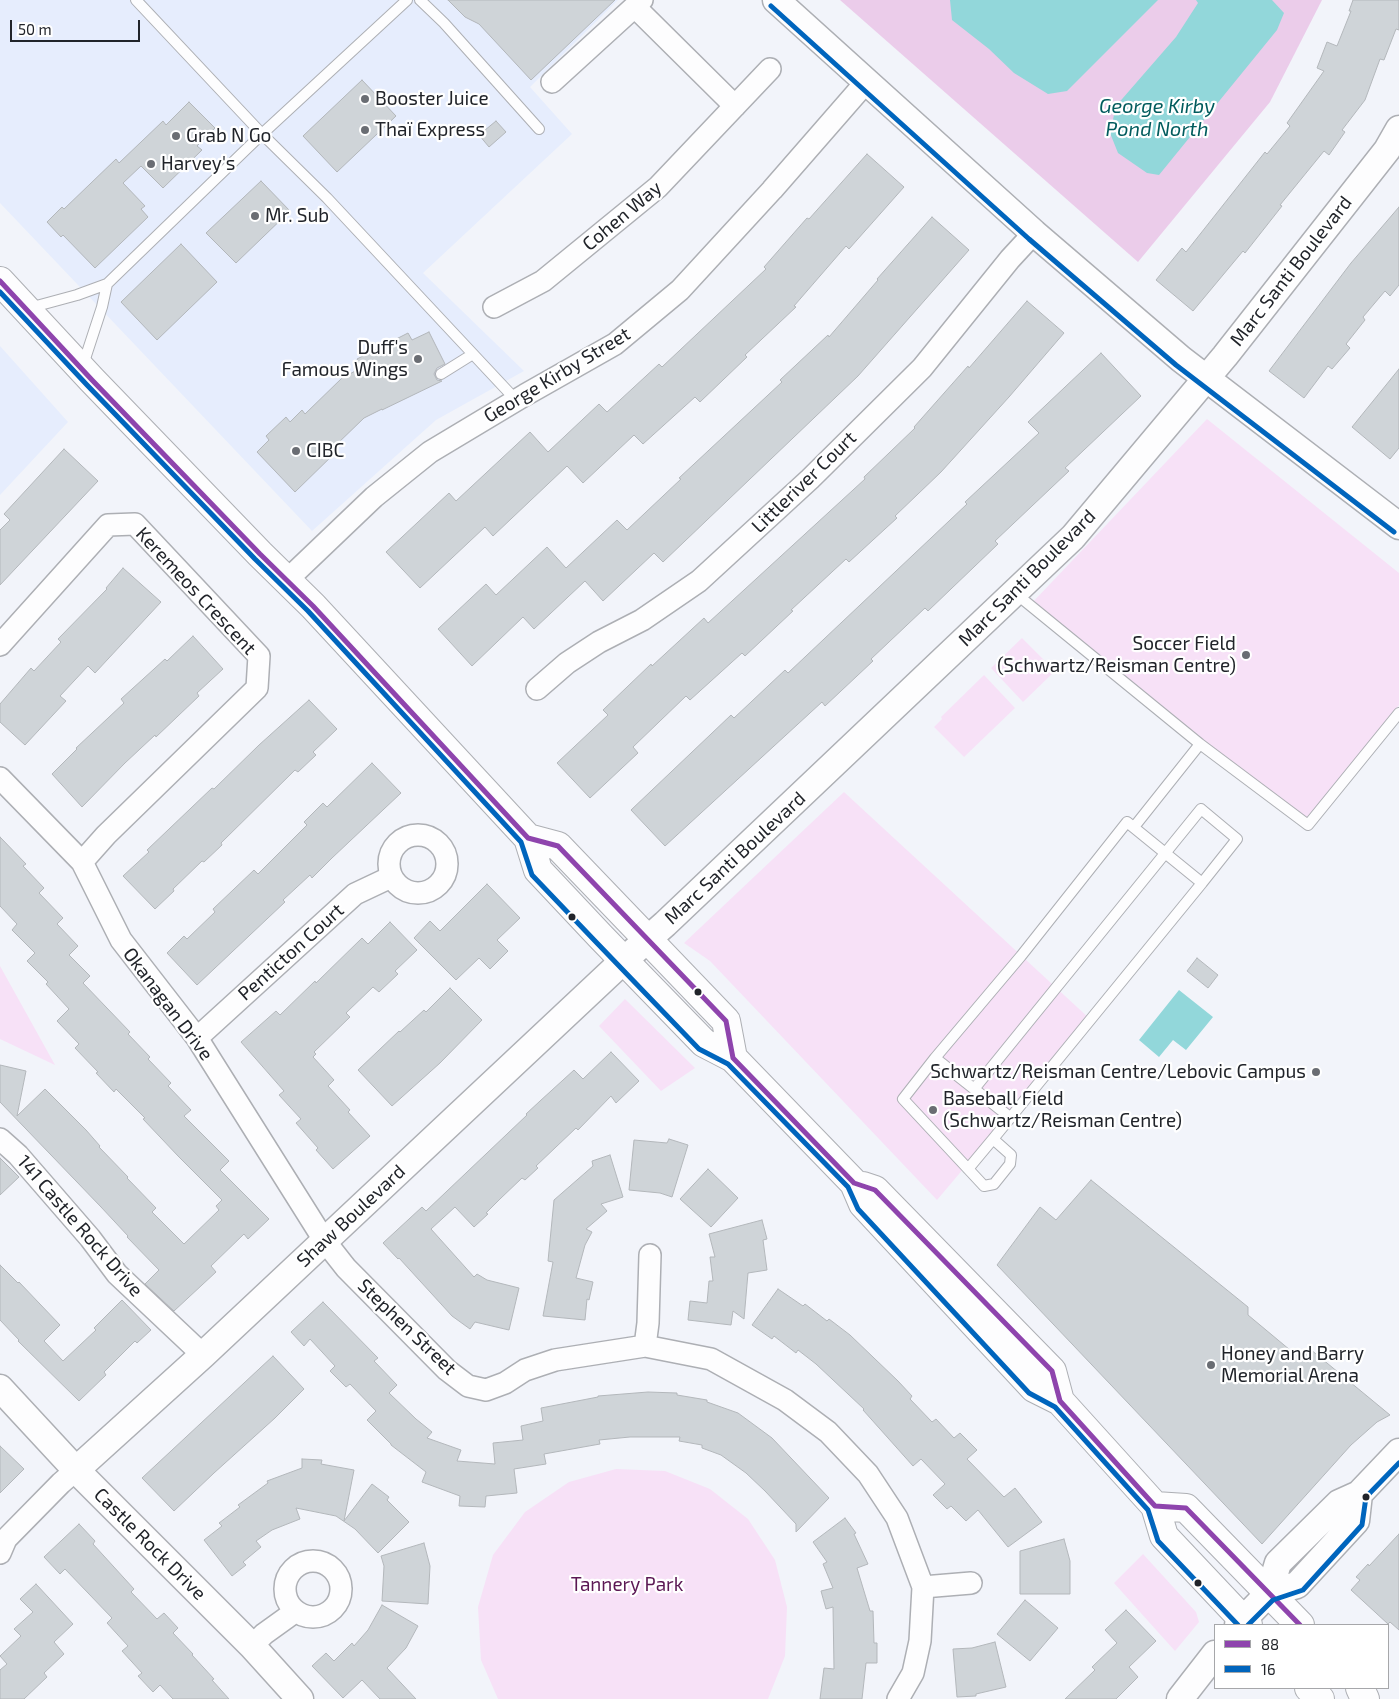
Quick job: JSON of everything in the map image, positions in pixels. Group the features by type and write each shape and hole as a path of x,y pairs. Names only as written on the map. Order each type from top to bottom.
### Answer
{"main road":[{"path":"0,280 82,369 313,606 528,838 538,870 624,961 704,1043 733,1058 854,1183 862,1204 1034,1388 1060,1401 1155,1506 1164,1536 1243,1624"},
{"path":"528,838 558,846 726,1021 733,1058"},
{"path":"1155,1506 1186,1508 1299,1624"},
{"path":"1310,1689 1320,1699"}],"street":[{"path":"776,0 1034,233 1205,378 1398,523"},
{"path":"552,82 638,3 735,106"},
{"name":"Cohen Way","path":"494,307 543,281 630,212 658,187 770,69"},
{"name":"George Kirby Street","path":"287,580 374,496 430,452 516,400 615,344 680,290 772,190 867,81"},
{"name":"Marc Santi Boulevard","path":"624,961 1073,537 1225,356 1380,158 1399,129"},
{"name":"Littleriver Court","path":"537,689 567,663 599,642 642,620 699,581 810,479 922,368 1010,259 1034,233"},
{"name":"Keremeos Crescent","path":"0,645 108,525 135,524 259,656 257,688 106,835 82,862"},
{"name":"Okanagan Drive","path":"0,778 82,862 120,940 197,1038 324,1240"},
{"name":"Penticton Court","path":"197,1038 355,894 391,877"},
{"name":"Shaw Boulevard","path":"76,1470 203,1355 624,961"},
{"name":"141 Castle Rock Drive","path":"0,1139 18,1155 78,1224 117,1274 203,1355"},
{"name":"Stephen Street","path":"324,1240 346,1268 447,1370 468,1386 486,1390 505,1383 525,1370 554,1360 645,1346 711,1359 785,1400 828,1432 868,1474 897,1518 923,1587 920,1642 913,1673 898,1699"},
{"path":"645,1346 648,1323 650,1255"},
{"name":"Castle Rock Drive","path":"0,1388 76,1470 252,1646 300,1699"},
{"path":"1243,1624 1269,1593 1278,1563 1339,1504 1359,1494 1399,1452"},
{"path":"0,1553 6,1539 76,1470"},
{"path":"923,1587 970,1583"},
{"path":"252,1646 264,1634 296,1611"},
{"path":"1180,1699 1214,1655"}],"lane":[{"path":"136,0 262,134 327,198 516,400"},
{"path":"26,309 77,295 107,284 262,134 407,0"},
{"path":"420,0 539,128"},
{"path":"82,369 102,307 107,284"},
{"path":"441,374 473,354"},
{"path":"1015,593 1200,744 1308,825 1399,713"},
{"path":"1134,827 1200,744"},
{"path":"968,1169 1237,839 1201,809 974,1089"},
{"path":"993,1139 1011,1156 1010,1164 994,1184 984,1186 903,1099 1021,956 1127,822 1202,883"},
{"path":"935,1058 1011,1118"}],"shaded area":[{"path":"0,0 618,0 530,87 572,134 423,273 524,371 436,420 312,531 0,203"},
{"path":"840,0 1322,0 1270,102 1138,262"},
{"path":"0,346 68,422 0,495"}],"green space":[{"name":"Soccer Field (Schwartz/Reisman Centre)","path":"1207,419 1399,573 1399,705 1305,820 1030,605"},
{"path":"1022,638 1055,671 1023,702 991,668"},
{"path":"984,675 1015,708 964,757 934,727 942,719 941,717"},
{"name":"Baseball Field (Schwartz/Reisman Centre)","path":"844,792 1090,1019 937,1200 710,961 684,943"},
{"path":"0,966 55,1065 0,1039"},
{"path":"625,999 695,1068 661,1091 599,1026"},
{"name":"Tannery Park","path":"616,1469 665,1471 710,1489 748,1519 775,1560 787,1607 785,1656 768,1699 498,1699 481,1660 478,1607 493,1555 525,1512 569,1482"},
{"path":"1143,1554 1196,1612 1199,1622 1175,1651 1114,1583"}],"water":[{"name":"George Kirby Pond North","path":"950,0 1158,0 1067,91 1048,94 1014,73 989,49 952,20"},
{"name":"George Kirby Pond North","path":"1196,0 1272,0 1284,13 1277,30 1159,175 1147,173 1118,153 1110,133 1116,106 1176,37 1198,3"},
{"path":"1179,990 1213,1017 1186,1050 1173,1040 1159,1057 1139,1040"}],"building":[{"path":"448,0 615,0 531,80 479,24 465,17"},
{"path":"1353,0 1399,0 1399,30 1396,29 1384,60 1380,59 1365,100 1342,130 1345,132 1329,155 1324,151 1280,205 1282,206 1245,253 1243,251 1193,311 1156,280 1182,248 1186,252 1265,152 1267,154 1290,126 1287,123 1324,71 1317,68 1327,42 1337,46 1351,11 1349,11"},
{"path":"362,80 396,116 337,172 303,136"},
{"path":"189,102 215,128 197,146 202,150 163,188 141,166 123,183 145,206 141,209 148,217 95,268 63,235 61,237 47,222 62,207 64,209 116,159 119,163 163,121 166,125"},
{"path":"496,121 506,132 489,147 479,135"},
{"path":"867,154 904,187 849,249 846,246 794,306 796,307 745,355 747,357 700,402 695,397 643,444 634,435 583,483 567,466 493,536 485,527 420,588 386,552 449,493 456,501 530,432 548,452 599,404 607,412 659,364 662,367 766,269 764,267 807,218 809,219"},
{"path":"261,181 290,211 236,263 206,233"},
{"path":"1399,207 1399,285 1390,296 1385,291 1363,317 1365,320 1346,344 1350,348 1332,369 1328,366 1304,398 1269,371 1351,263"},
{"path":"932,217 969,250 858,376 663,562 654,553 603,601 585,581 534,629 523,617 472,666 438,629 486,584 496,595 547,547 566,568 617,520 627,530 681,479 679,478 782,382 780,380 828,335 829,337"},
{"path":"181,244 217,282 157,340 121,302"},
{"path":"1027,301 1064,333 1009,397 941,472 895,516 897,518 849,562 846,559 745,656 742,653 690,700 686,696 633,747 638,753 590,798 557,763 608,715 603,710 651,664 652,666 704,618 708,623 865,479 864,477 915,428"},
{"path":"429,332 445,364 437,368 434,374 437,380 442,381 364,418 335,446 338,450 295,492 257,452 269,440 266,436 286,417 290,422 302,410 305,414 342,378 361,368 357,359 408,333 412,340"},
{"path":"1101,353 1141,396 1065,468 1069,471 995,541 998,544 928,611 925,608 825,706 822,702 665,846 631,810 731,715 734,718 785,670 788,673 967,504 965,502 1039,433 1028,422"},
{"path":"1399,369 1399,448 1390,459 1352,427"},
{"path":"64,449 98,481 0,585 0,530 10,520 4,514"},
{"path":"123,568 161,602 95,673 88,666 60,696 66,701 25,745 0,722 0,704 31,668 34,671 61,642 58,639 107,589"},
{"path":"193,636 223,669 197,693 199,696 156,737 155,735 125,763 82,807 52,774 76,748 124,703 121,699 165,659 167,661"},
{"path":"309,700 337,729 313,752 316,755 298,772 295,770 221,843 222,845 204,862 202,861 155,909 123,876 149,852 147,850 212,788 214,789"},
{"path":"372,763 401,793 312,878 310,875 283,900 285,902 197,985 167,953 184,936 187,939 215,912 213,909 254,870 258,874 307,825 304,822 323,803 327,807"},
{"path":"0,837 26,864 23,866 44,888 39,893 63,918 57,924 78,946 69,955 90,976 83,983 130,1032 128,1034 150,1057 148,1059 171,1083 168,1086 191,1110 184,1116 229,1161 220,1170 269,1219 248,1239 244,1234 211,1266 216,1272 174,1311 145,1284 159,1270 0,1102 0,1065 26,1071 17,1116 45,1089 86,1130 99,1147 156,1208 152,1212 184,1244 219,1210 216,1206 222,1200 143,1119 145,1118 116,1089 114,1092 96,1073 98,1072 75,1048 79,1044 57,1021 69,1009 46,984 48,982 27,961 35,953 12,930 17,924 0,906"},
{"path":"487,884 520,918 497,940 508,951 490,969 479,958 456,980 414,938 430,921 440,931"},
{"path":"390,922 417,950 395,971 398,974 379,992 373,987 346,1013 350,1017 314,1052 316,1054 313,1057 334,1080 328,1086 370,1136 333,1169 296,1123 301,1119 279,1095 284,1091 241,1042 276,1011 280,1015 362,938 368,944"},
{"path":"1197,958 1218,975 1208,988 1187,971"},
{"path":"450,988 482,1020 440,1063 392,1106 358,1070 399,1031 424,1010 426,1012"},
{"path":"611,1052 639,1081 616,1103 611,1096 578,1130 576,1128 536,1166 538,1168 525,1180 522,1178 500,1199 474,1227 455,1207 431,1229 474,1277 477,1274 487,1280 519,1288 509,1330 475,1322 470,1329 452,1316 383,1243 422,1207 426,1211 574,1070 583,1079"},
{"path":"669,1139 688,1145 672,1197 660,1193 629,1190 634,1140 667,1143"},
{"path":"610,1155 623,1197 601,1204 607,1211 586,1229 592,1232 585,1245 576,1278 593,1282 589,1300 587,1299 585,1320 543,1316 553,1262 548,1261 554,1200 593,1166 592,1161"},
{"path":"0,1158 19,1177 0,1195"},
{"path":"708,1169 738,1198 711,1227 680,1199"},
{"name":"Honey and Barry Memorial Arena","path":"1091,1180 1248,1307 1248,1315 1302,1360 1310,1349 1390,1415 1377,1422 1351,1445 1262,1544 997,1265 1040,1207 1056,1220"},
{"path":"762,1220 767,1239 763,1240 767,1270 748,1273 744,1319 733,1311 731,1325 688,1320 690,1301 707,1303 709,1281 713,1281 710,1257 715,1257 709,1234"},
{"path":"0,1265 60,1325 44,1341 63,1361 96,1330 94,1328 122,1300 151,1330 137,1343 135,1341 104,1372 106,1375 79,1401 18,1341 0,1320"},
{"path":"778,1289 803,1306 805,1304 827,1321 829,1319 850,1335 898,1381 912,1396 910,1399 932,1422 936,1419 954,1438 960,1433 977,1450 967,1459 1004,1497 1015,1488 1042,1522 1008,1547 978,1510 966,1521 951,1506 947,1509 933,1495 945,1484 921,1459 913,1466 864,1409 816,1364 798,1350 796,1353 774,1336 772,1339 752,1325"},
{"path":"323,1302 378,1358 374,1361 397,1385 389,1393 432,1432 427,1438 461,1450 457,1461 495,1464 493,1443 523,1440 521,1426 543,1421 541,1408 598,1396 648,1392 677,1393 677,1395 707,1400 707,1402 738,1413 772,1438 829,1498 796,1532 796,1524 765,1491 746,1473 721,1455 702,1448 702,1445 679,1441 680,1437 630,1437 599,1440 600,1444 544,1454 546,1464 514,1469 517,1493 486,1496 485,1507 459,1506 460,1496 422,1482 426,1472 391,1445 367,1420 376,1411 350,1384 346,1387 330,1371 335,1366 310,1339 304,1346 291,1332"},
{"path":"273,1356 304,1389 174,1511 142,1478"},
{"path":"0,1446 24,1469 0,1493"},
{"path":"302,1459 322,1460 321,1464 354,1470 344,1521 372,1484 389,1497 387,1500 409,1522 378,1553 355,1529 336,1516 296,1508 300,1519 272,1530 256,1541 261,1547 243,1562 246,1565 232,1576 204,1540 222,1526 219,1523 240,1507 238,1505 268,1483 267,1481 302,1468"},
{"path":"845,1518 856,1533 854,1534 868,1564 857,1568 870,1611 873,1611 874,1643 877,1643 877,1663 866,1663 862,1699 820,1699 824,1668 834,1669 833,1607 826,1609 821,1591 833,1588 823,1564 827,1562 813,1542"},
{"path":"79,1524 95,1541 93,1544 134,1589 131,1592 157,1619 164,1613 178,1628 173,1633 193,1654 229,1699 173,1699 160,1685 153,1692 138,1676 142,1673 122,1651 128,1646 107,1623 112,1618 65,1569 60,1574 44,1557"},
{"path":"1399,1534 1399,1630 1390,1622 1388,1624 1351,1590 1360,1580 1356,1577"},
{"path":"1064,1539 1070,1561 1070,1594 1020,1594 1020,1551"},
{"path":"424,1543 430,1566 428,1604 382,1601 384,1566 381,1556"},
{"path":"36,1584 73,1624 54,1642 64,1654 44,1673 47,1677 24,1699 0,1699 0,1670 7,1664 0,1656 21,1636 14,1629 33,1612 20,1599"},
{"path":"1025,1600 1058,1628 1030,1661 997,1634"},
{"path":"382,1605 418,1626 406,1648 387,1668 416,1699 380,1699 362,1680 343,1698 312,1666 326,1653 334,1661 352,1643 354,1646 368,1630"},
{"path":"1126,1610 1156,1641 1129,1667 1138,1677 1116,1699 1065,1699 1095,1670 1092,1667 1117,1643 1105,1630"},
{"path":"995,1642 1006,1687 976,1694 976,1696 957,1697 953,1649 972,1648"}],"transit line":[{"name":"16","path":"771,6 1029,239 1176,365 1394,532"},
{"name":"88","path":"0,281 92,380 260,554 313,606 528,838 558,846 726,1021 733,1058 854,1183 875,1190 1052,1371 1060,1401 1155,1506 1186,1508 1299,1624"},
{"name":"16","path":"0,292 87,385 255,559 308,611 521,842 532,875 699,1049 728,1064 848,1187 858,1209 1029,1393 1055,1407 1148,1510 1158,1541 1237,1624"},
{"name":"16","path":"1249,1624 1273,1600 1303,1590 1362,1525 1366,1497 1399,1463"}],"place":[{"name":"Booster Juice","path":"365,99"},
{"name":"Thaï Express","path":"365,130"},
{"name":"Grab N Go","path":"176,136"},
{"name":"Harvey's","path":"151,164"},
{"name":"Mr. Sub","path":"255,216"},
{"name":"Duff's Famous Wings","path":"418,359"},
{"name":"CIBC","path":"296,451"},
{"name":"Soccer Field (Schwartz/Reisman Centre)","path":"1246,655"},
{"name":"Schwartz/Reisman Centre/Lebovic Campus","path":"1316,1072"},
{"name":"Baseball Field (Schwartz/Reisman Centre)","path":"933,1110"},
{"name":"Honey and Barry Memorial Arena","path":"1211,1365"}]}
